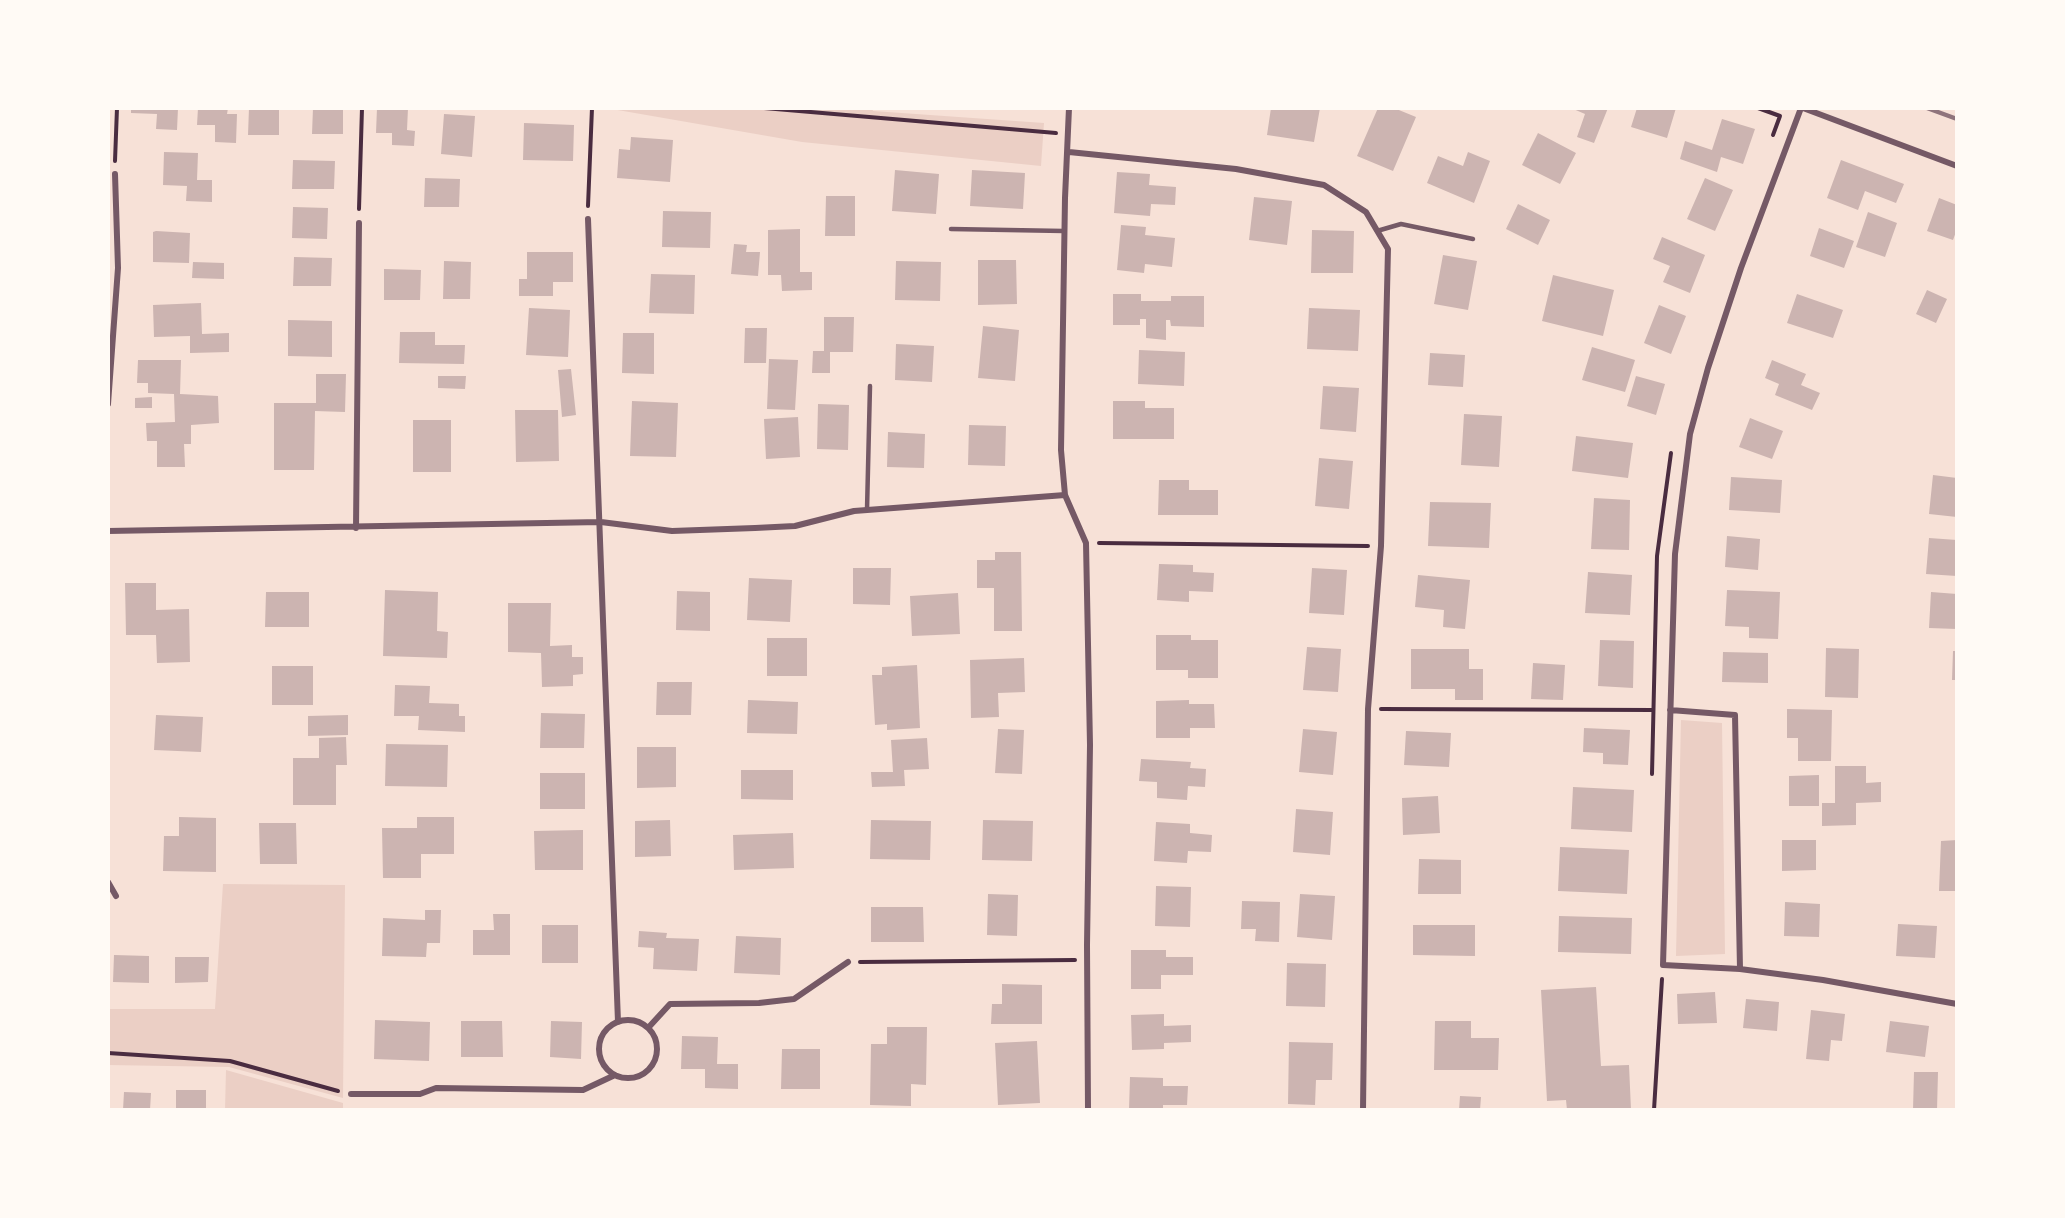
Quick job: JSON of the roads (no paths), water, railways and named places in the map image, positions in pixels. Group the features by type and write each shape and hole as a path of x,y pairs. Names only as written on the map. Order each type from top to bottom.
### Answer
{"street":[{"path":"1070,108 1064,231 1061,450 1065,495 1086,543 1090,745 1087,960 1088,1110"},
{"path":"1957,166 1802,108 1741,268 1708,368 1690,434 1675,554 1663,965 1740,969 1823,980 1957,1004"},
{"path":"1069,152 1236,169 1324,185 1366,212 1388,249 1381,546 1368,709 1363,1110"},
{"path":"108,404 118,268 115,174"},
{"path":"588,219 618,1022"},
{"path":"356,528 359,223"},
{"path":"108,531 601,522 672,531 755,528 795,526 837,513 1065,495"},
{"path":"1670,710 1735,715 1740,969"},
{"path":"108,882 116,896"},
{"path":"648,1028 670,1004 759,1003 794,999 848,962"},
{"path":"351,1094 420,1094 436,1088 583,1090 615,1075 633,1078 649,1069 654,1062 657,1044 648,1028 634,1021 618,1022 604,1034 600,1052 602,1061 615,1075"}],"lane":[{"path":"1377,231 1401,224 1473,238"},
{"path":"951,229 1064,231"},
{"path":"867,510 870,386"}],"railway":[{"path":"1927,108 1957,119"}]}
